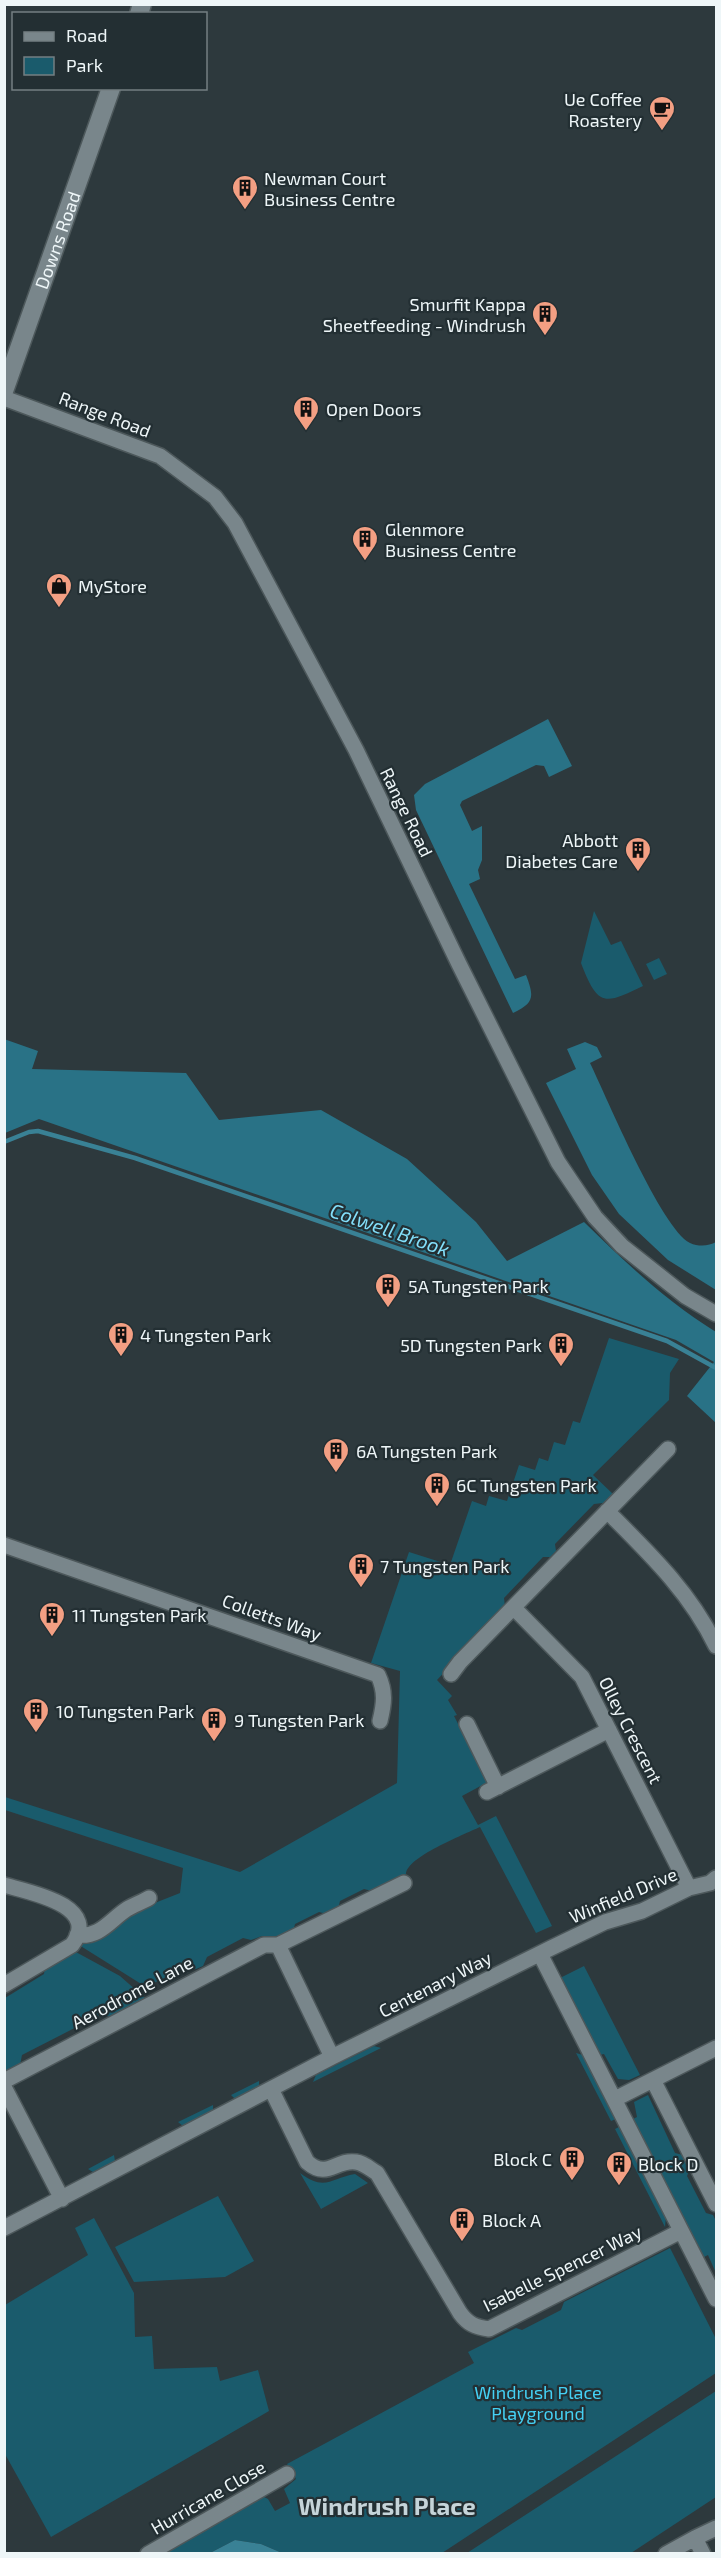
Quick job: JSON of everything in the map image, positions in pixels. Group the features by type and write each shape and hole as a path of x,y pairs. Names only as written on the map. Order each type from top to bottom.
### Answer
{"street":[{"name":"Downs Road","path":"4,391 110,90"},
{"name":"Range Road","path":"4,398 160,456 215,497 235,522 356,750 558,1162 596,1217 622,1246 685,1296 717,1314"},
{"path":"451,1674 460,1662 668,1449"},
{"path":"607,1511 681,1587 717,1646"},
{"name":"Colletts Way","path":"4,1545 378,1676 384,1688 385,1702 380,1721"},
{"name":"Olley Crescent","path":"513,1608 577,1670 689,1888"},
{"path":"466,1724 493,1790 609,1730"},
{"name":"Aerodrome Lane","path":"4,2081 264,1945 278,1945 404,1883"},
{"path":"4,1885 63,1904 77,1918 77,1935 72,1945 4,1985"},
{"name":"Winfield Drive","path":"540,1954 605,1922 642,1911 689,1888 714,1886"},
{"path":"77,1935 87,1936 99,1931 128,1909 149,1898"},
{"path":"278,1945 332,2057"},
{"path":"540,1954 717,2299"},
{"name":"Centenary Way","path":"4,2228 332,2057 540,1954"},
{"path":"615,2099 717,2048"},
{"path":"654,2080 717,2204"},
{"path":"4,2087 62,2199"},
{"name":"Isabelle Spencer Way","path":"271,2089 307,2162 316,2170 354,2162 364,2164 377,2174 460,2313 468,2323 477,2327 489,2329 681,2230"},
{"name":"Hurricane Close","path":"148,2553 287,2474"},
{"path":"666,2553 717,2528"},
{"path":"695,2538 703,2553"}],"green space":[{"path":"594,911 611,945 621,941 643,986 611,999 598,995 592,988 581,963"},
{"path":"659,958 667,974 654,980 646,964"},
{"path":"609,1338 679,1359 670,1373 669,1400 593,1475 613,1494 603,1503 594,1504 555,1544 556,1551 550,1557 543,1557 504,1598 505,1607 437,1680 452,1696 448,1700 457,1715 454,1716 488,1782 462,1796 478,1825 496,1816 552,1926 536,1933 480,1827 425,1854 409,1867 406,1874 372,1891 364,1889 340,1901 338,1909 327,1914 319,1912 295,1924 293,1932 275,1938 262,1936 251,1940 243,1938 207,1957 203,1966 196,1969 188,1966 146,1987 79,1945 108,1931 127,1914 180,1893 183,1868 5,1810 5,1797 240,1872 397,1783 400,1671 371,1663 409,1552 450,1565 472,1501 486,1506 489,1496 507,1501 519,1465 535,1470 539,1458 548,1461 554,1442 565,1445 573,1421 580,1423"},
{"path":"74,1951 120,1976 146,1999 110,2017 102,2014 22,2055 20,2065 5,2072 5,1998 44,1974 45,1967"},
{"path":"584,1966 640,2075 629,2080 618,2079 604,2054 599,2055 560,1978"},
{"path":"374,2046 381,2048 313,2082 316,2075"},
{"path":"576,2053 583,2055 616,2119 611,2121"},
{"path":"259,2081 259,2087 235,2099 231,2095"},
{"path":"648,2095 675,2153 683,2155 690,2169 687,2176 706,2213 713,2215 716,2221 716,2273 708,2255 704,2257 633,2119 637,2117 634,2102"},
{"path":"213,2105 213,2111 183,2126 178,2122"},
{"path":"619,2127 666,2216 665,2227 615,2129"},
{"path":"114,2155 115,2161 93,2172 88,2169"},
{"path":"300,2173 322,2183 355,2174 368,2183 321,2209"},
{"path":"218,2196 254,2261 225,2277 134,2282 115,2247"},
{"path":"94,2218 134,2293 135,2337 152,2336 154,2369 217,2367 220,2381 258,2370 269,2411 51,2537 5,2454 5,2305 88,2255 75,2228"},
{"name":"Windrush Place Playground","path":"670,2248 716,2339 716,2373 442,2553 282,2553 261,2544 235,2540 210,2553 158,2554 260,2495 268,2499 275,2511 290,2503 284,2489 296,2479 287,2464 474,2363 468,2352 516,2328 522,2330 561,2310 564,2302"},
{"path":"716,2391 716,2497 631,2553 467,2553"}],"shaded area":[{"path":"548,719 572,766 549,777 544,766 536,765 462,801 460,805 472,831 482,826 482,860 478,870 480,879 469,884 515,979 526,975 530,988 529,1002 513,1013 416,810 414,795 425,784"},
{"path":"4,1039 38,1051 32,1069 186,1073 219,1120 321,1110 407,1159 476,1222 507,1261 584,1222 647,1281 716,1332 716,1423 687,1396 714,1362 676,1340 39,1119 5,1133"},
{"path":"585,1042 597,1047 602,1057 590,1063 650,1189 665,1213 678,1232 690,1243 704,1246 716,1242 716,1290 668,1260 619,1214 592,1175 546,1083 576,1069 567,1049"},
{"path":"235,2540 261,2544 282,2553 210,2553"}],"waterway":[{"name":"Colwell Brook","path":"4,1142 29,1132 38,1131 135,1158 667,1341 716,1368"}],"place":[{"name":"Ue Coffee Roastery","path":"662,132"},
{"name":"Newman Court Business Centre","path":"245,211"},
{"name":"Smurfit Kappa Sheetfeeding - Windrush","path":"545,337"},
{"name":"Open Doors","path":"306,432"},
{"name":"Glenmore Business Centre","path":"365,562"},
{"name":"MyStore","path":"59,609"},
{"name":"Abbott Diabetes Care","path":"638,873"},
{"name":"5A Tungsten Park","path":"388,1309"},
{"name":"4 Tungsten Park","path":"121,1358"},
{"name":"5D Tungsten Park","path":"561,1368"},
{"name":"6A Tungsten Park","path":"336,1474"},
{"name":"6C Tungsten Park","path":"437,1508"},
{"name":"7 Tungsten Park","path":"361,1589"},
{"name":"11 Tungsten Park","path":"52,1638"},
{"name":"10 Tungsten Park","path":"36,1734"},
{"name":"9 Tungsten Park","path":"214,1743"},
{"name":"Block C","path":"572,2182"},
{"name":"Block D","path":"619,2187"},
{"name":"Block A","path":"462,2243"}],"district":[{"name":"Windrush Place","path":"387,2505"}]}
